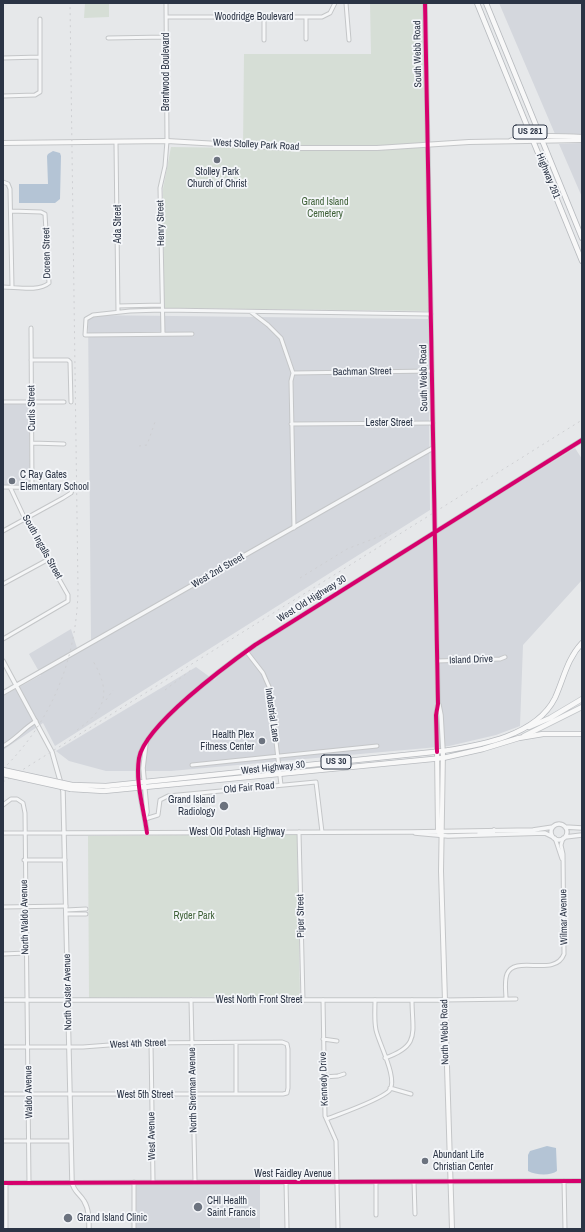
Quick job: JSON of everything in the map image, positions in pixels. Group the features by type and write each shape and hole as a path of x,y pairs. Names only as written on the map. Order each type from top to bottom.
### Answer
{"main road":[{"name":"Highway 281","path":"477,3 582,261"},
{"name":"Highway 281","path":"486,3 582,238"},
{"name":"West Stolley Park Road","path":"3,143 116,143 167,141 288,148 378,148 509,141 516,138 582,138"},
{"path":"525,729 540,717 550,705 566,666 582,643"},
{"name":"West Highway 30","path":"3,770 72,787 98,786 440,751 496,739 525,729 550,718 582,699"},
{"name":"West Highway 30","path":"3,774 99,791 440,758 483,749 519,738 582,707"},
{"path":"519,738 543,734 582,734"},
{"name":"South Webb Road","path":"440,751 441,831"},
{"path":"441,831 441,836"},
{"name":"North Webb Road","path":"441,836 449,1182 452,1229"}],"street":[{"name":"Brentwood Boulevard","path":"166,3 167,141"},
{"name":"Woodridge Boulevard","path":"166,17 322,17 330,13 336,3"},
{"path":"346,3 349,40"},
{"name":"South Webb Road","path":"425,3 437,661 438,704 441,715 440,751"},
{"path":"264,18 264,40"},
{"path":"306,18 306,39"},
{"path":"3,96 35,95 40,92 40,19"},
{"path":"108,38 166,37"},
{"path":"3,58 40,57"},
{"name":"Henry Street","path":"163,334 160,188 165,166 167,141"},
{"name":"Ada Street","path":"116,143 118,312"},
{"path":"3,182 8,184 10,192 12,287 3,287"},
{"name":"Doreen Street","path":"10,212 41,212 45,214 49,283 44,286 12,287"},
{"path":"118,306 162,305"},
{"path":"192,334 85,335 86,319 93,315 118,312 162,310 431,314"},
{"path":"249,311 268,325 281,338 293,374 291,381 291,424 294,528"},
{"name":"Curtis Street","path":"32,328 32,488"},
{"path":"31,360 66,360 70,362 72,402"},
{"name":"Bachman Street","path":"293,374 432,371"},
{"path":"3,402 64,402"},
{"name":"Lester Street","path":"291,424 433,423"},
{"name":"West Old Highway 30","path":"147,833 145,819 147,812 142,788 146,744 154,731 183,703 224,667 246,651 582,440"},
{"path":"32,443 64,444"},
{"name":"West 2nd Street","path":"3,693 433,448"},
{"path":"3,487 73,488 71,493 63,498 3,531"},
{"name":"South Ingalls Street","path":"3,639 68,601 68,595 25,519 10,487"},
{"path":"3,584 49,559"},
{"name":"Industrial Lane","path":"246,651 263,673 270,688 281,785"},
{"name":"Island Drive","path":"437,661 500,659 505,657"},
{"name":"North Custer Avenue","path":"3,661 52,752 63,791 72,1182"},
{"path":"3,746 14,739 24,728 36,721"},
{"path":"192,765 377,746"},
{"name":"Old Fair Road","path":"145,819 158,815 160,811 160,801 164,797 316,782 322,832"},
{"path":"3,805 11,800 18,799 23,803 24,834"},
{"path":"582,828 565,827 559,824 553,826 551,833 554,838 564,838 582,834"},
{"name":"West Old Potash Highway","path":"65,833 410,832 526,830 553,826"},
{"path":"564,838 567,832 565,827"},
{"path":"474,836 493,833 494,830"},
{"path":"502,836 504,833 521,832 526,830"},
{"name":"Piper Street","path":"299,832 303,1000"},
{"name":"West Old Potash Highway","path":"410,832 441,836 545,834 554,838"},
{"path":"3,833 65,833"},
{"name":"North Waldo Avenue","path":"24,834 27,1000"},
{"name":"Wilmar Avenue","path":"554,838 563,860"},
{"name":"Wilmar Avenue","path":"506,999 506,977 511,969 522,966 550,965 558,963 563,958 565,950 563,860 561,842 564,838"},
{"path":"24,860 65,860"},
{"path":"3,907 25,906 66,910 86,914"},
{"path":"66,910 86,909"},
{"path":"3,954 26,953"},
{"name":"West North Front Street","path":"3,1000 516,999"},
{"name":"Waldo Avenue","path":"27,1000 29,1183"},
{"name":"North Sherman Avenue","path":"192,1000 194,1181"},
{"name":"Kennedy Drive","path":"323,1000 325,1116 336,1141 338,1229"},
{"path":"327,1120 389,1091 392,1083 391,1076 378,1042 375,1000"},
{"path":"385,1058 399,1054 410,1046 412,1037 412,1000"},
{"path":"323,1039 337,1041"},
{"name":"West 4th Street","path":"3,1047 68,1047 151,1043 274,1042 287,1044 287,1093"},
{"name":"West Avenue","path":"151,1043 153,1182"},
{"path":"236,1043 236,1094"},
{"path":"324,1076 338,1076 344,1074"},
{"path":"390,1088 412,1094"},
{"name":"West 5th Street","path":"3,1094 193,1095 287,1093"},
{"path":"3,1141 71,1141"},
{"name":"West Faidley Avenue","path":"4,1183 194,1181 582,1181"},
{"path":"564,1181 565,1229"},
{"path":"72,1182 73,1188 84,1199 87,1206 89,1229"},
{"path":"134,1182 134,1229"},
{"path":"286,1182 287,1229"},
{"path":"376,1182 376,1215"},
{"path":"414,1182 415,1214"},
{"path":"4,1183 6,1229"}],"shaded area":[{"path":"499,3 582,3 582,134 555,134"},
{"path":"582,143 582,197 559,144"},
{"path":"88,315 428,319 430,510 55,746 43,723 3,750 3,696 41,675 29,654 71,629 77,648 91,640"},
{"path":"29,403 30,485 3,485 3,404"},
{"path":"575,448 582,459 582,580 523,645 520,726 496,735 449,746 171,771 106,771 69,761 56,751 196,667 214,680 246,651"},
{"name":"CHI Health Saint Francis","path":"135,1184 260,1185 260,1229 136,1229"}],"green space":[{"path":"85,3 109,3 109,17 84,18"},
{"name":"Grand Island Cemetery","path":"370,3 423,3 428,311 164,308 163,189 171,147 243,148 244,54 371,54"},
{"name":"Ryder Park","path":"297,834 300,996 89,998 88,836"}],"water":[{"path":"53,151 60,153 61,156 60,199 55,203 19,203 19,184 48,184 47,156"},
{"path":"547,1146 556,1148 557,1171 551,1174 543,1174 528,1171 528,1155 530,1151"}],"railway":[{"path":"3,769 20,750 48,709 67,664 73,639 76,615 78,589 70,3"},
{"path":"139,446 147,445 156,419"},
{"path":"3,782 582,420"},
{"path":"300,578 347,549 391,531"},
{"path":"77,730 95,715 103,699 104,691 102,682 93,661"},
{"path":"165,690 191,670"},
{"path":"106,700 113,690"}],"cycle path":[{"path":"425,3 438,704 436,715 437,752"},
{"path":"147,833 138,777 139,758 145,744 156,729 171,713 226,666 255,645 582,440"},
{"path":"3,1183 582,1181"}],"place":[{"name":"Stolley Park Church of Christ","path":"217,160"},
{"name":"C Ray Gates Elementary School","path":"12,481"},
{"name":"Health Plex Fitness Center","path":"262,741"},
{"name":"Grand Island Radiology","path":"224,806"},
{"name":"Abundant Life Christian Center","path":"425,1161"},
{"name":"CHI Health Saint Francis","path":"198,1207"},
{"name":"Grand Island Clinic","path":"68,1218"}]}
